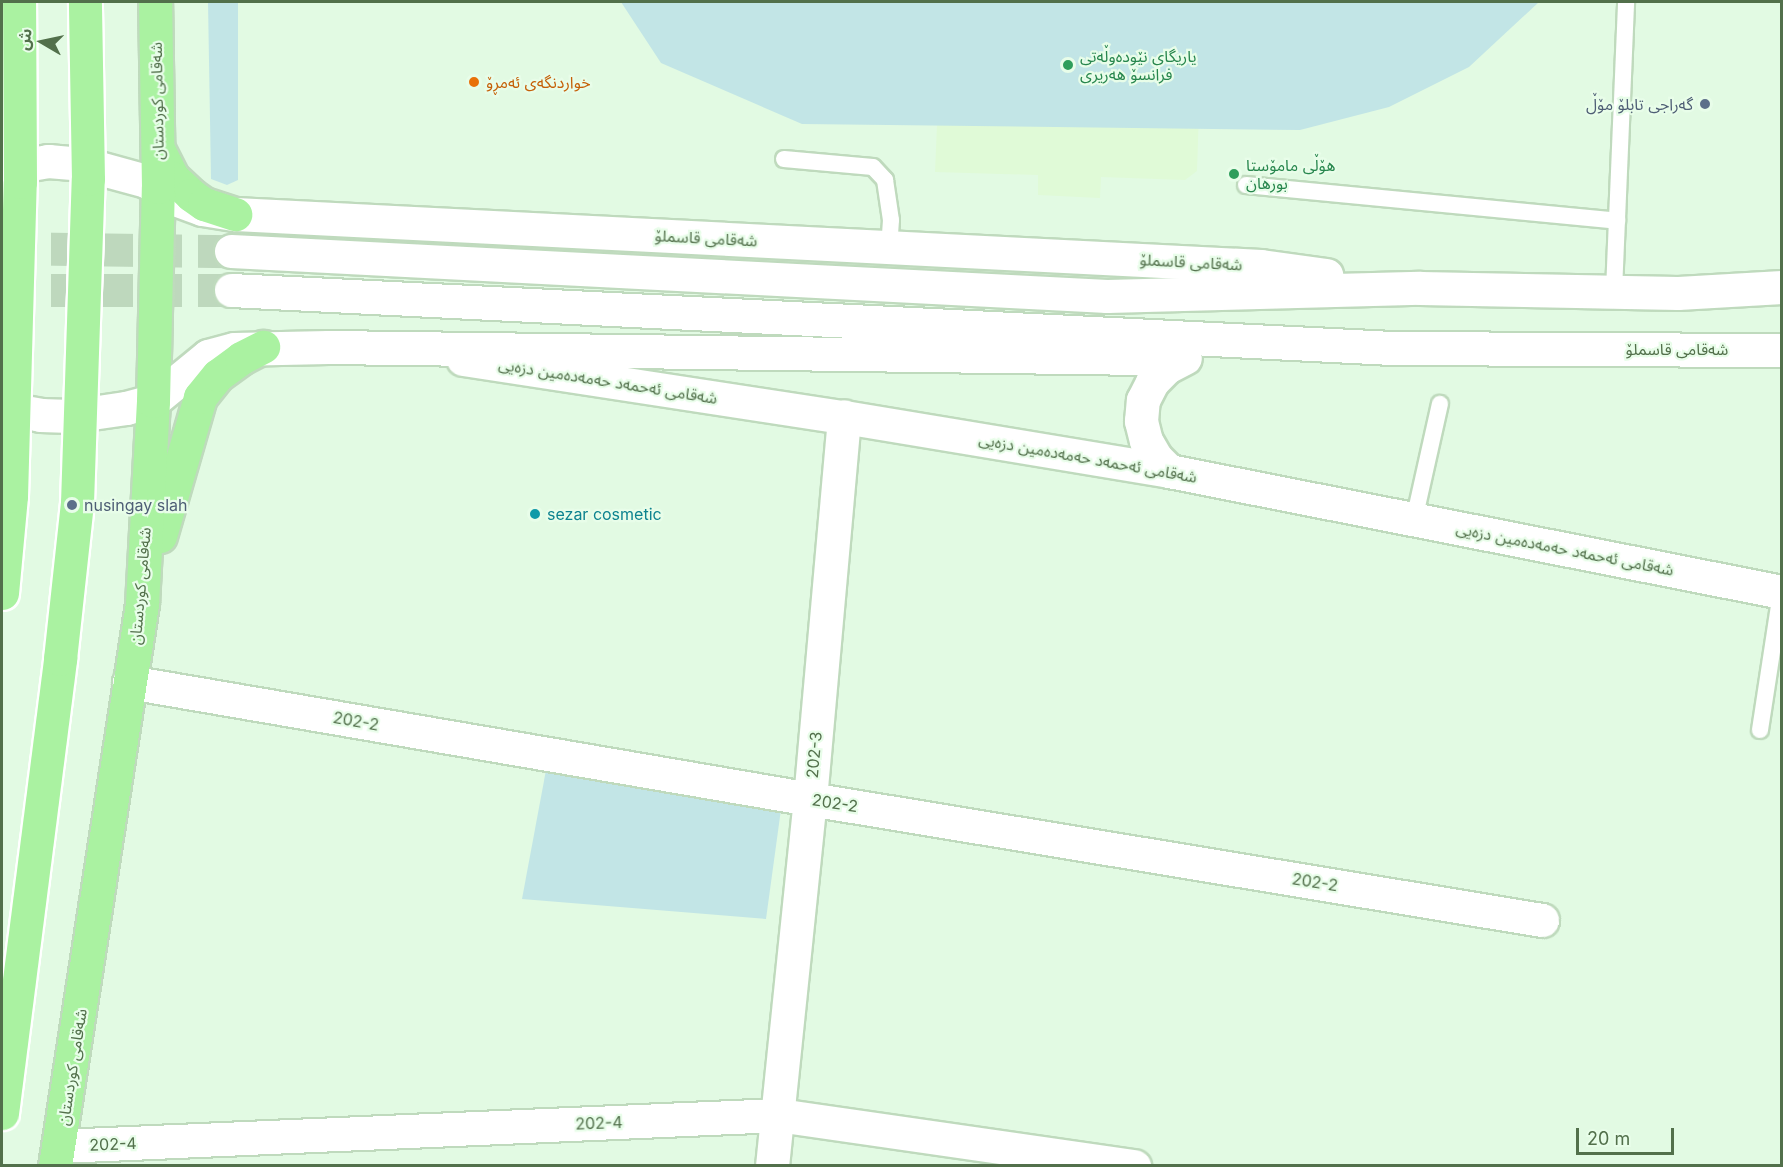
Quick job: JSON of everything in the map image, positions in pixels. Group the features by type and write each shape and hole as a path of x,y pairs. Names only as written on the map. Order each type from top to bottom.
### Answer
{"highway":[{"path":"2,593 11,496 20,182 19,2"},
{"path":"2,1113 60,659 77,503 88,179 85,2"},
{"name":"شەقامی کوردستان","path":"58,1156 142,604 153,401 158,187 155,2"},
{"path":"158,149 173,178 191,195 204,204 235,214"},
{"path":"142,604 179,464 200,397 219,375 241,358 263,347"}],"main road":[{"name":"شەقامی قاسملۆ","path":"2,169 28,162 67,162 116,171 158,187 172,198 187,204 235,214 1261,266 1420,288"},
{"name":"شەقامی قاسملۆ","path":"231,251 1107,296 1420,288 1678,293 1782,287"},
{"name":"شەقامی قاسملۆ","path":"231,290 1392,348 1782,350"},
{"name":"شەقامی قاسملۆ","path":"2,408 40,415 100,414 153,401 208,356 234,349 263,347 1185,358 1392,348"},
{"name":"شەقامی ئەحمەد حەمەدەمین دزەیی","path":"389,348 844,417 1169,471 1781,592"},
{"path":"1169,471 1156,458 1146,441 1141,421 1143,400 1152,382 1167,367 1185,358"},
{"name":"202-3","path":"772,1166 810,799 844,417"},
{"name":"202-2","path":"129,682 810,799 1542,920"},
{"name":"202-4","path":"58,1156 778,1115 1134,1166"}],"lane":[{"path":"1614,291 1626,2"},
{"path":"784,159 873,167 885,180 891,220 889,247"},
{"path":"1246,185 1617,221"},
{"path":"1414,520 1440,404"},
{"path":"1760,730 1781,592"}],"shaded area":[{"path":"208,2 238,2 238,180 227,185 211,179"},
{"name":"یاریگای نێودەوڵەتی فرانسۆ هەریری","path":"621,2 1539,2 1469,67 1389,107 1300,130 802,124 661,63"},
{"path":"938,102 1199,111 1197,171 1185,180 1101,177 1100,198 1038,195 1038,175 935,172"},
{"path":"549,754 782,802 766,919 522,899"}],"tunnel":[{"path":"2,248 231,251"},
{"path":"2,290 231,290"}],"place":[{"name":"یاریگای نێودەوڵەتی فرانسۆ هەریری","path":"1068,65"},
{"name":"خواردنگەی ئەمڕۆ","path":"474,82"},
{"name":"گەراجی تابلۆ مۆڵ","path":"1705,104"},
{"name":"هۆڵی مامۆستا بورهان","path":"1234,174"},
{"name":"nusingay slah","path":"72,505"},
{"name":"sezar cosmetic","path":"535,514"}]}
